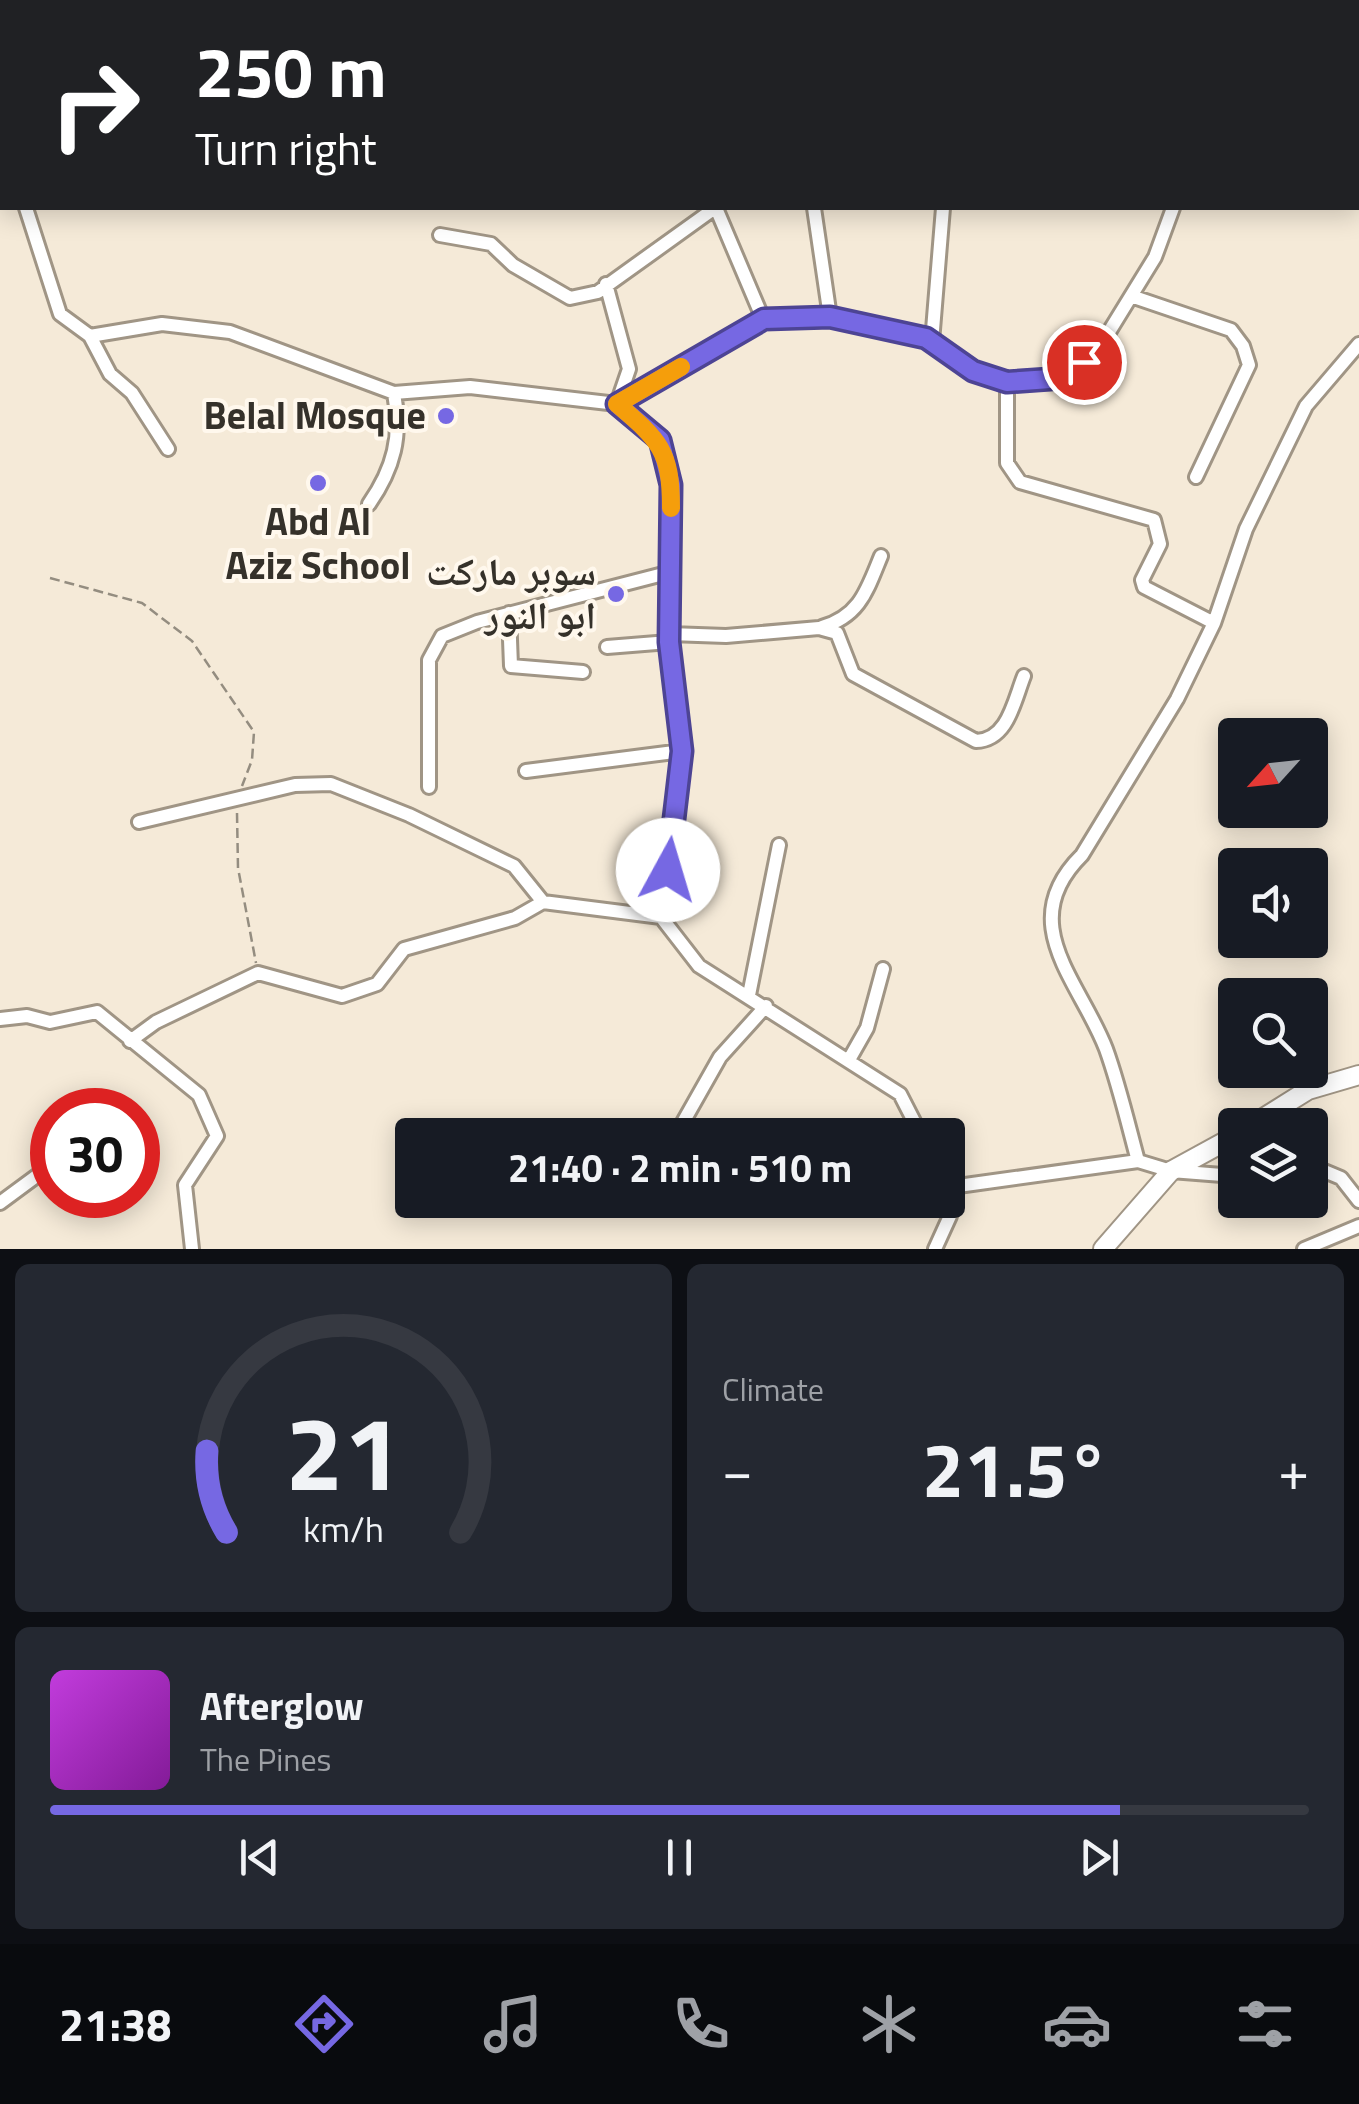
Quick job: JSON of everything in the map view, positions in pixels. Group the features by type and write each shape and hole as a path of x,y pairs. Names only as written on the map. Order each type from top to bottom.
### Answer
{"street":[{"path":"27,210 60,314 90,336 110,374 132,393 168,450"},
{"path":"440,235 490,244 513,265 570,298 598,292 713,210"},
{"path":"717,210 764,319"},
{"path":"814,210 830,317"},
{"path":"932,342 943,210"},
{"path":"617,404 764,319 830,317 932,342 973,371 1007,382 1050,379 1084,362 1104,340 1155,257 1172,210"},
{"path":"606,284 630,370 617,404"},
{"path":"1131,296 1231,330 1243,346 1249,365 1196,477"},
{"path":"90,336 162,324 230,332 394,393 470,388 617,404 660,440 671,485 670,638 682,751 660,916 698,966 850,1058 900,1094 912,1118"},
{"path":"1138,1161 1105,1048 1058,954 1052,908 1063,876 1082,854 1177,699 1214,623 1246,528 1306,406 1359,344"},
{"path":"1007,382 1006,463 1020,482 1154,520 1160,544 1142,580 1144,587 1214,623"},
{"path":"369,504 386,479 394,456 400,425 394,393"},
{"path":"607,647 670,638 820,628 845,620 865,593 882,556"},
{"path":"429,787 432,649 450,631 670,572"},
{"path":"509,613 511,666 583,672"},
{"path":"820,628 837,632 853,674 867,685 976,740 986,740 1002,731 1024,676"},
{"path":"526,771 682,751"},
{"path":"139,822 307,783 342,787 514,866 543,902"},
{"path":"749,994 779,845"},
{"path":"130,1041 156,1022 258,973 342,996 378,984 404,949 515,918 543,902 660,916"},
{"path":"850,1058 867,1028 883,969"},
{"path":"685,1118 720,1057 766,1006"},
{"path":"0,1018 27,1016 50,1022 97,1012 198,1095 216,1136 185,1185 192,1249"},
{"path":"1279,1108 1308,1090 1359,1075"},
{"path":"1103,1249 1171,1171 1218,1145"},
{"path":"965,1180 1138,1161 1171,1171 1218,1175"},
{"path":"1328,1173 1340,1178 1359,1201"},
{"path":"0,1203 30,1181"},
{"path":"935,1249 949,1218"},
{"path":"1304,1249 1359,1226"}],"path":[{"path":"50,578 142,603 192,641 254,732 252,760 236,802 238,868 258,973"}],"slow traffic":[{"path":"671,508 671,485 660,440 617,404 681,367"}],"place":[{"name":"Belal Mosque","path":"446,416"},
{"name":"Abd Al Aziz School","path":"318,483"},
{"name":"سوبر ماركت ابو النور","path":"616,594"}],"route":[{"path":"668,870 682,751 669,642 671,485 660,440 617,404 764,319 830,317 926,338 973,371 1007,382 1050,379 1084,362"}]}
